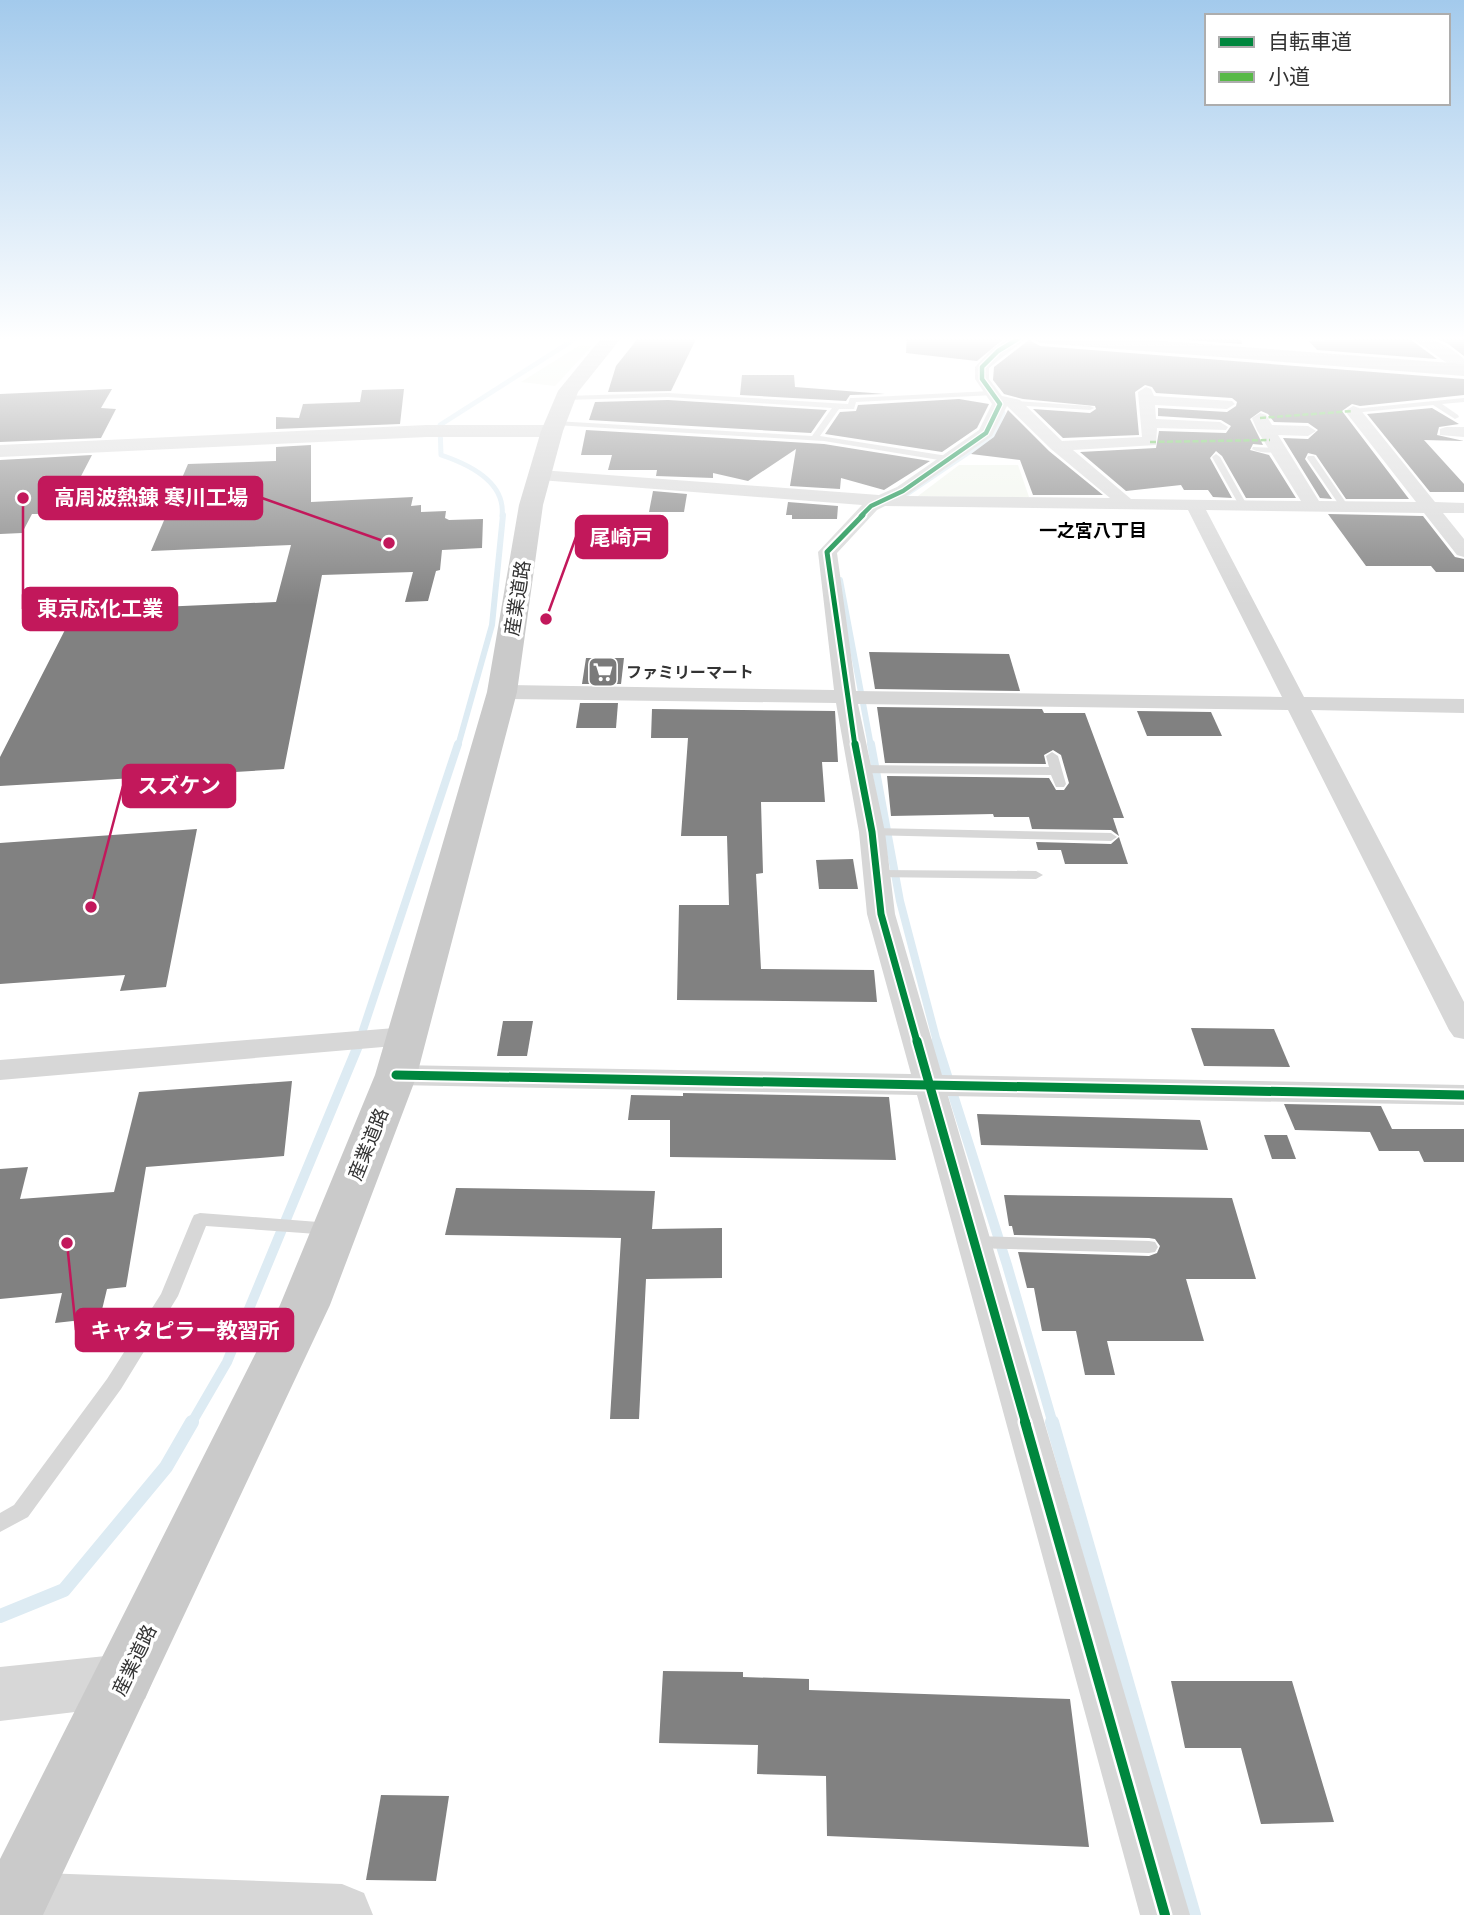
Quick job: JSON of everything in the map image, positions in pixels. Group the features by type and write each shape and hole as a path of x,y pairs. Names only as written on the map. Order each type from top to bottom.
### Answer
{"main road":[{"name":"産業道路","path":"7,1907 125,1680 305,1305 401,1056 502,692 531,505 554,426"}],"street":[{"path":"0,451 471,426"},
{"path":"989,426 986,433 951,459 865,511 827,552 858,697 858,769 873,832 880,914 1165,1915"},
{"path":"1035,426 1127,504"},
{"path":"1058,446 1150,442 1150,426"},
{"path":"1209,426 1220,427"},
{"path":"1264,426 1312,506"},
{"path":"1278,426 1308,431"},
{"path":"1365,426 1464,551"},
{"path":"1446,432 1464,432"},
{"path":"540,475 883,501 1464,508"},
{"path":"1194,505 1464,1031"},
{"path":"502,692 1464,706"},
{"path":"0,1070 401,1056 928,1086 1464,1095"},
{"path":"0,1695 125,1680"},
{"path":"7,1907 342,1915"}],"lane":[{"path":"672,426 814,438 951,459"},
{"path":"814,438 822,426"},
{"path":"1256,449 1276,450"},
{"path":"1216,457 1243,505"},
{"path":"1311,458 1345,507"},
{"path":"998,755 1000,770"},
{"path":"1052,756 1060,784"},
{"path":"858,769 1056,771"},
{"path":"983,818 986,834"},
{"path":"1081,822 1084,836"},
{"path":"873,832 1111,837"},
{"path":"877,874 1036,876"},
{"path":"0,1523 21,1511 114,1384 169,1296 200,1219 335,1229"},
{"path":"973,1241 1149,1247"}],"shaded area":[{"path":"959,465 1018,465 1029,497 918,496"}],"building":[{"path":"0,426 107,426 101,438 0,442"},
{"path":"276,426 341,426 276,429"},
{"path":"698,426 816,426 811,433"},
{"path":"830,426 978,426 942,452 825,434"},
{"path":"1000,426 1024,426 1049,451 1103,495 1033,495 1020,460 971,454 994,437"},
{"path":"1051,426 1138,426 1139,435 1063,438"},
{"path":"1231,426 1254,426 1263,445 1253,444 1250,450 1269,455 1296,498 1246,498 1222,456 1216,451 1210,458 1232,498 1213,497 1208,490 1184,490 1181,485 1126,491 1080,452 1156,448 1159,431 1226,433"},
{"path":"1313,426 1354,426 1409,499 1346,499 1316,455 1308,453 1305,459 1332,499 1320,498 1283,438 1308,439 1318,430"},
{"path":"1377,426 1443,426 1439,427 1437,435 1464,441 1424,440 1464,484 1464,492 1430,492"},
{"path":"586,430 824,444 930,461 884,490 841,478 840,489 790,486 796,449 748,481 713,473 713,478 656,476 657,470 608,470 612,455 581,455"},
{"path":"311,445 311,502 413,497 411,506 421,505 421,512 446,511 445,518 449,520 483,519 482,548 442,550 440,570 436,571 428,601 405,602 413,572 322,575 284,769 0,786 0,757 68,624 155,621 160,607 276,602 291,545 151,551 188,464 276,461 276,447"},
{"path":"92,455 79,480 56,481 38,514 32,514 22,533 0,534 0,460"},
{"path":"653,491 687,494 684,512 649,512"},
{"path":"788,502 838,506 837,519 792,519 792,515 786,515"},
{"path":"1328,514 1423,516 1455,557 1464,559 1464,572 1436,572 1431,566 1366,566"},
{"path":"869,652 1009,654 1020,691 875,689"},
{"name":"ファミリーマート","path":"586,658 624,658 621,684 582,684"},
{"path":"580,703 618,703 616,728 576,728"},
{"path":"877,707 1042,709 1044,713 1085,713 1124,818 1113,818 1119,836 1111,830 1032,829 1029,817 994,817 993,814 891,816 887,776 1049,778 1056,790 1064,790 1069,783 1061,755 1053,750 1044,755 1046,764 885,763"},
{"path":"652,709 835,711 838,762 822,762 825,802 761,802 763,873 756,874 761,969 874,970 877,1002 677,1000 679,905 729,905 727,836 681,836 688,738 651,738"},
{"path":"1137,711 1211,712 1222,736 1147,736"},
{"path":"197,829 166,987 120,991 125,975 0,984 0,843"},
{"path":"1119,837 1128,864 1065,864 1061,850 1038,850 1036,842 1111,844"},
{"path":"853,859 858,889 819,889 816,860"},
{"path":"503,1021 533,1021 527,1056 497,1056"},
{"path":"1191,1028 1274,1029 1290,1067 1204,1066"},
{"path":"292,1081 284,1156 146,1167 126,1287 107,1289 100,1318 55,1323 62,1293 0,1299 0,1169 28,1167 20,1199 114,1192 139,1092"},
{"path":"683,1093 889,1097 896,1160 670,1157 670,1120 628,1120 631,1095 683,1096"},
{"path":"1284,1104 1381,1106 1392,1129 1464,1129 1464,1162 1424,1162 1419,1151 1379,1151 1370,1132 1295,1130"},
{"path":"977,1114 1200,1120 1208,1150 981,1145"},
{"path":"1264,1135 1287,1135 1296,1159 1272,1159"},
{"path":"456,1188 655,1191 652,1229 722,1228 722,1278 646,1279 639,1419 610,1419 621,1238 445,1235"},
{"path":"1004,1195 1232,1198 1256,1279 1186,1279 1204,1341 1107,1341 1115,1375 1085,1375 1076,1331 1042,1331 1034,1288 1027,1288 1018,1252 1149,1256 1157,1253 1160,1246 1155,1239 1149,1238 1014,1235 1012,1226 1009,1226"},
{"path":"663,1671 743,1672 743,1677 809,1679 809,1690 1070,1699 1089,1847 827,1836 826,1776 757,1774 758,1745 659,1743"},
{"path":"1171,1681 1292,1681 1334,1822 1261,1824 1241,1748 1185,1748"},
{"path":"381,1795 449,1796 436,1881 366,1880"}],"waterway":[{"path":"440,426 441,455 473,469 492,484 502,504 502,516"},
{"path":"904,496 993,436 997,426"},
{"path":"458,746 492,625 503,515"},
{"path":"840,580 871,746"},
{"path":"359,1042 458,744"},
{"path":"871,744 900,901 937,1042"},
{"path":"191,1424 227,1362 360,1041"},
{"path":"936,1041 1007,1265 1053,1424"},
{"path":"0,1616 64,1590 166,1467 192,1422"},
{"path":"1052,1422 1194,1915"}],"marked path":[{"path":"1150,442 1270,440"}],"cycle path":[{"path":"989,426 986,433 903,491 871,506 827,552 846,697 872,832 881,914 1165,1915"},
{"path":"396,1075 1464,1095"}],"place":[{"name":"東京応化工業","path":"23,498"},
{"name":"高周波熱錬 寒川工場","path":"389,543"},
{"name":"尾崎戸","path":"546,619"},
{"name":"ファミリーマート","path":"603,672"},
{"name":"スズケン","path":"91,907"},
{"name":"キャタピラー教習所","path":"67,1243"}],"district":[{"name":"一之宮八丁目","path":"1093,531"}]}
